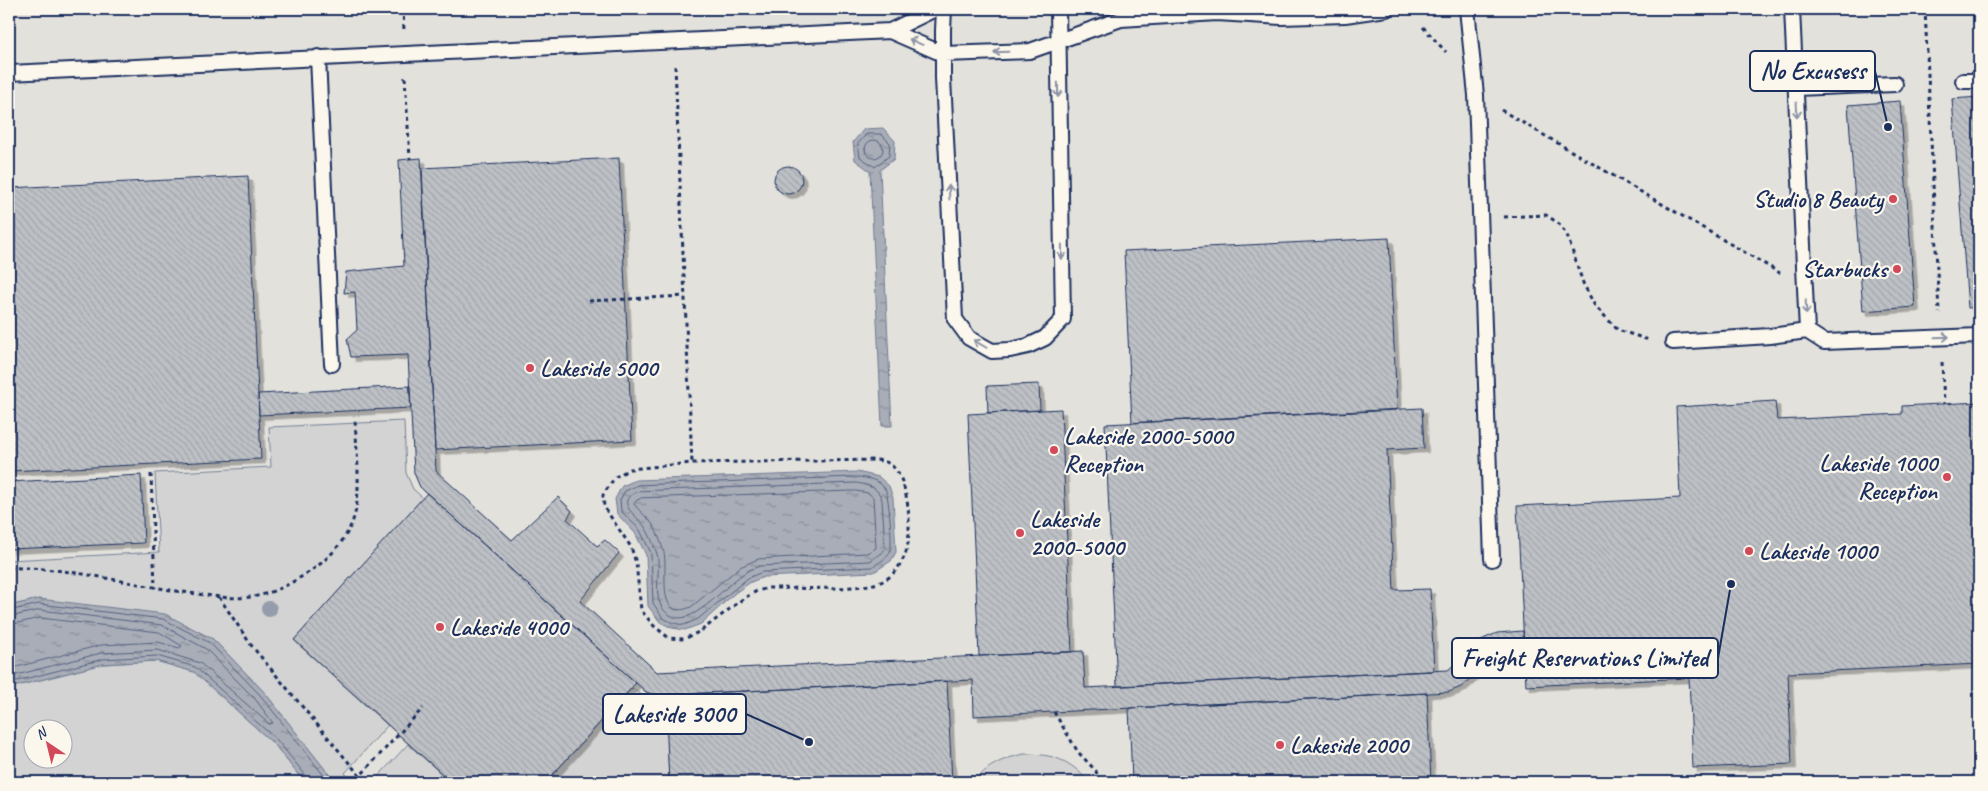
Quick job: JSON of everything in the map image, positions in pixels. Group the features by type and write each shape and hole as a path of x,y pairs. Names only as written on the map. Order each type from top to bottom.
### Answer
{"lane":[{"path":"9,72 890,31 936,9"},
{"path":"944,9 943,54 955,319 969,338 992,351 1028,346 1045,338 1063,319 1058,9"},
{"path":"890,31 943,54 1030,51 1121,19 1217,13 1281,17 1336,15 1386,9"},
{"path":"1467,9 1476,95 1492,558"},
{"path":"1792,9 1808,331"},
{"path":"318,57 332,364"},
{"path":"1963,81 1979,80"},
{"path":"1796,88 1896,84"},
{"path":"1673,342 1770,336 1808,331 1824,342 1979,336"}],"path":[{"path":"1925,9 1944,404"},
{"path":"1423,27 1448,54"},
{"path":"674,40 692,463"},
{"path":"405,75 410,159"},
{"path":"1476,95 1783,275"},
{"path":"1480,218 1546,215 1558,223 1567,235 1583,283 1595,306 1618,330 1647,339 1673,342"},
{"path":"589,301 685,296"},
{"path":"9,568 59,571 218,597 246,598 263,595 290,583 317,566 343,542 354,517 358,492 355,418"},
{"path":"877,460 888,463 904,483 907,497 908,533 905,555 897,569 883,581 861,586 769,588 757,591 744,598 700,631 684,639 669,638 654,626 641,610 636,563 631,547 604,507 603,495 614,476 630,469 692,463 877,460"},
{"path":"151,474 155,588"},
{"path":"218,597 251,645 360,776 423,708"},
{"path":"1054,712 1078,752 1096,770 1099,782"},
{"path":"1608,776 1609,782"}],"shaded area":[{"path":"9,9 1979,9 1979,782 9,782"},
{"path":"404,421 406,473 413,489 423,498 294,640 388,725 345,773 352,782 335,782 265,693 213,639 39,599 9,606 9,560 159,552 155,473 271,467 269,427"},
{"path":"156,661 194,672 274,744 304,782 9,782 9,688 103,664"},
{"path":"632,688 648,698 666,701 669,782 546,782"},
{"path":"408,744 451,782 373,782"},
{"path":"1024,754 1044,755 1068,763 1089,782 975,782 979,776 996,763"}],"water":[{"path":"883,128 895,141 894,159 880,170 892,426 882,426 870,171 855,160 853,142 864,129"},
{"path":"857,472 879,477 889,486 893,498 896,552 891,561 874,572 764,577 751,582 735,593 701,624 685,630 672,628 660,622 648,606 646,555 635,533 617,514 615,499 622,486 636,480"},
{"path":"39,599 165,614 213,639 265,693 335,782 304,782 274,744 194,672 156,661 103,664 9,688 9,606"}],"building":[{"path":"1979,97 1979,307 1968,308 1952,99"},
{"path":"1900,101 1915,307 1863,311 1848,105"},
{"path":"421,158 436,471 512,540 558,497 572,511 567,519 597,546 605,540 619,553 580,601 657,672 1083,651 1085,688 1448,670 1483,639 1497,633 1523,631 1524,652 1500,652 1461,687 1449,692 974,716 973,680 665,695 646,692 420,487 414,473 408,355 351,357 347,339 357,330 355,292 344,293 346,272 404,266 399,160"},
{"name":"Lakeside 5000","path":"619,158 632,440 435,450 422,168"},
{"path":"788,166 798,170 802,180 798,190 788,194 778,190 774,180 778,170"},
{"path":"248,176 261,459 9,471 9,188"},
{"path":"1389,238 1397,410 1132,423 1124,251"},
{"path":"1039,384 1040,410 988,413 987,386"},
{"path":"410,386 411,408 259,415 258,394"},
{"name":"Lakeside 1000","path":"1775,401 1777,420 1902,414 1902,406 1979,402 1979,664 1788,673 1792,764 1693,768 1689,678 1526,686 1517,506 1680,498 1676,407"},
{"path":"1422,408 1424,448 1387,450 1394,590 1430,589 1434,671 1117,686 1105,424"},
{"name":"Lakeside 2000-5000","path":"1061,409 1072,652 979,656 968,414"},
{"path":"141,475 144,543 9,549 9,482"},
{"name":"Lakeside 4000","path":"427,493 636,683 546,782 451,782 294,640"},
{"path":"947,681 952,782 669,782 665,695"},
{"name":"Lakeside 2000","path":"1427,693 1431,782 1132,782 1129,708"}],"place":[{"name":"No Excusess","path":"1888,127"},
{"name":"Studio 8 Beauty","path":"1893,199"},
{"name":"Starbucks","path":"1897,269"},
{"name":"Lakeside 5000","path":"530,368"},
{"name":"Lakeside 2000-5000 Reception","path":"1054,450"},
{"name":"Lakeside 1000 Reception","path":"1947,477"},
{"name":"Lakeside 2000-5000","path":"1020,533"},
{"name":"Lakeside 1000","path":"1749,551"},
{"name":"Freight Reservations Limited","path":"1731,584"},
{"name":"Lakeside 4000","path":"440,627"},
{"name":"Lakeside 3000","path":"809,742"},
{"name":"Lakeside 2000","path":"1280,745"}]}
